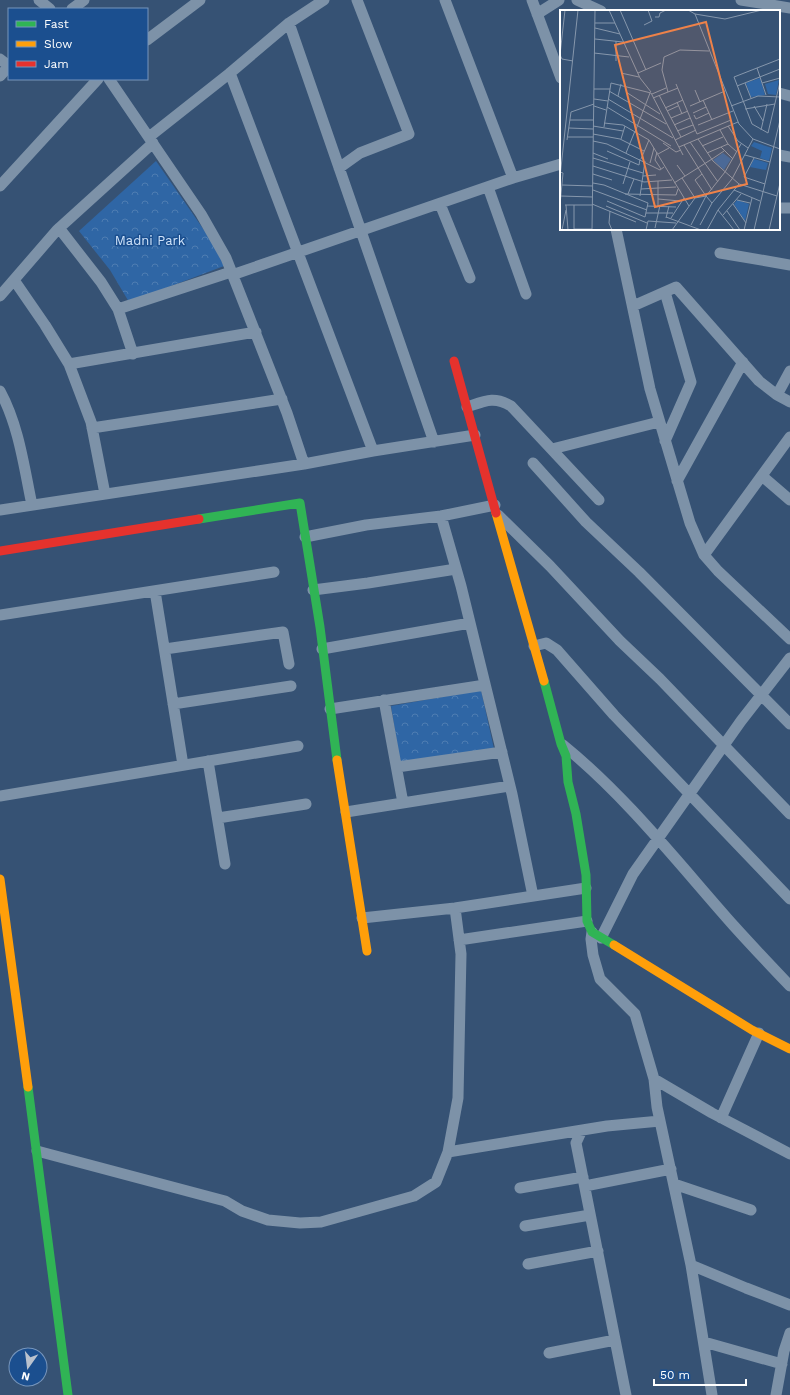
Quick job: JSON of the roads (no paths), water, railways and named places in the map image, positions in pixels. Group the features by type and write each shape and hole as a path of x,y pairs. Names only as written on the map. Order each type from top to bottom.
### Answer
{"street":[{"path":"39,0 49,8"},
{"path":"73,8 84,0"},
{"path":"148,39 200,0"},
{"path":"0,296 59,228 151,140 289,23 324,0"},
{"path":"339,168 360,153 409,134 357,0"},
{"path":"445,0 513,178"},
{"path":"532,0 560,75"},
{"path":"537,14 559,0"},
{"path":"577,0 599,10"},
{"path":"746,1 761,7 790,8"},
{"path":"289,23 434,442"},
{"path":"0,59 8,65"},
{"path":"0,76 8,67"},
{"path":"230,73 373,451"},
{"path":"0,186 97,80"},
{"path":"110,80 201,214 226,258 282,399 304,464"},
{"path":"780,93 790,96"},
{"path":"780,155 790,157"},
{"path":"118,309 298,253 513,178 560,164"},
{"path":"488,187 526,294"},
{"path":"440,204 470,278"},
{"path":"59,228 101,282 118,309 133,354"},
{"path":"616,230 650,389 690,523 704,554 718,571 790,639"},
{"path":"720,253 790,266"},
{"path":"14,280 45,325 69,364 92,428 104,494"},
{"path":"632,306 676,287 759,381 777,395 790,402"},
{"path":"665,292 691,382 665,441"},
{"path":"69,364 256,332"},
{"path":"454,361 566,756 568,782 576,814 586,875 587,921 596,935 675,984 759,1033 790,1049"},
{"path":"677,481 743,362"},
{"path":"777,395 790,371"},
{"path":"0,391 6,402 18,437 32,505"},
{"path":"92,428 282,399"},
{"path":"467,407 489,400 503,401 511,406 600,500"},
{"path":"552,449 659,422"},
{"path":"0,510 304,464 373,451 475,435"},
{"path":"704,554 790,437"},
{"path":"533,464 586,522 650,584 760,696 790,724"},
{"path":"762,476 790,500"},
{"path":"0,551 300,503 314,590 333,734 367,951"},
{"path":"305,537 366,525 496,510"},
{"path":"496,510 620,641 660,679 790,814"},
{"path":"441,516 456,568 502,752 533,896"},
{"path":"314,590 368,583 456,568"},
{"path":"0,615 274,572"},
{"path":"155,590 183,765"},
{"path":"322,649 470,623"},
{"path":"165,650 282,632 289,664"},
{"path":"534,646 546,643 557,650 690,795 790,899"},
{"path":"712,1395 691,1265 657,1107 654,1080 635,1014 600,979 592,949 591,939 596,935 634,874 724,746 760,696 790,658"},
{"path":"330,709 485,685"},
{"path":"173,704 291,686"},
{"path":"384,700 403,803"},
{"path":"562,744 584,762 640,819 735,928 790,986"},
{"path":"0,796 298,746"},
{"path":"397,768 502,752"},
{"path":"208,761 225,864"},
{"path":"346,812 510,786"},
{"path":"218,818 306,804"},
{"path":"0,878 68,1395"},
{"path":"362,918 455,908 586,888"},
{"path":"37,1151 225,1201 242,1211 268,1220 300,1223 321,1222 414,1196 436,1182 448,1152 458,1098 460,954 455,908"},
{"path":"459,940 587,921"},
{"path":"721,1118 759,1033"},
{"path":"654,1080 721,1118 790,1154"},
{"path":"448,1152 582,1130 660,1121"},
{"path":"582,1130 576,1143 626,1395"},
{"path":"520,1188 671,1169"},
{"path":"674,1184 751,1210"},
{"path":"525,1226 590,1214"},
{"path":"528,1264 598,1251"},
{"path":"691,1265 790,1305"},
{"path":"776,1395 790,1333"},
{"path":"548,1353 615,1340"},
{"path":"704,1342 782,1364"}],"park label":[{"name":"Madni Park","path":"150,240"}]}
